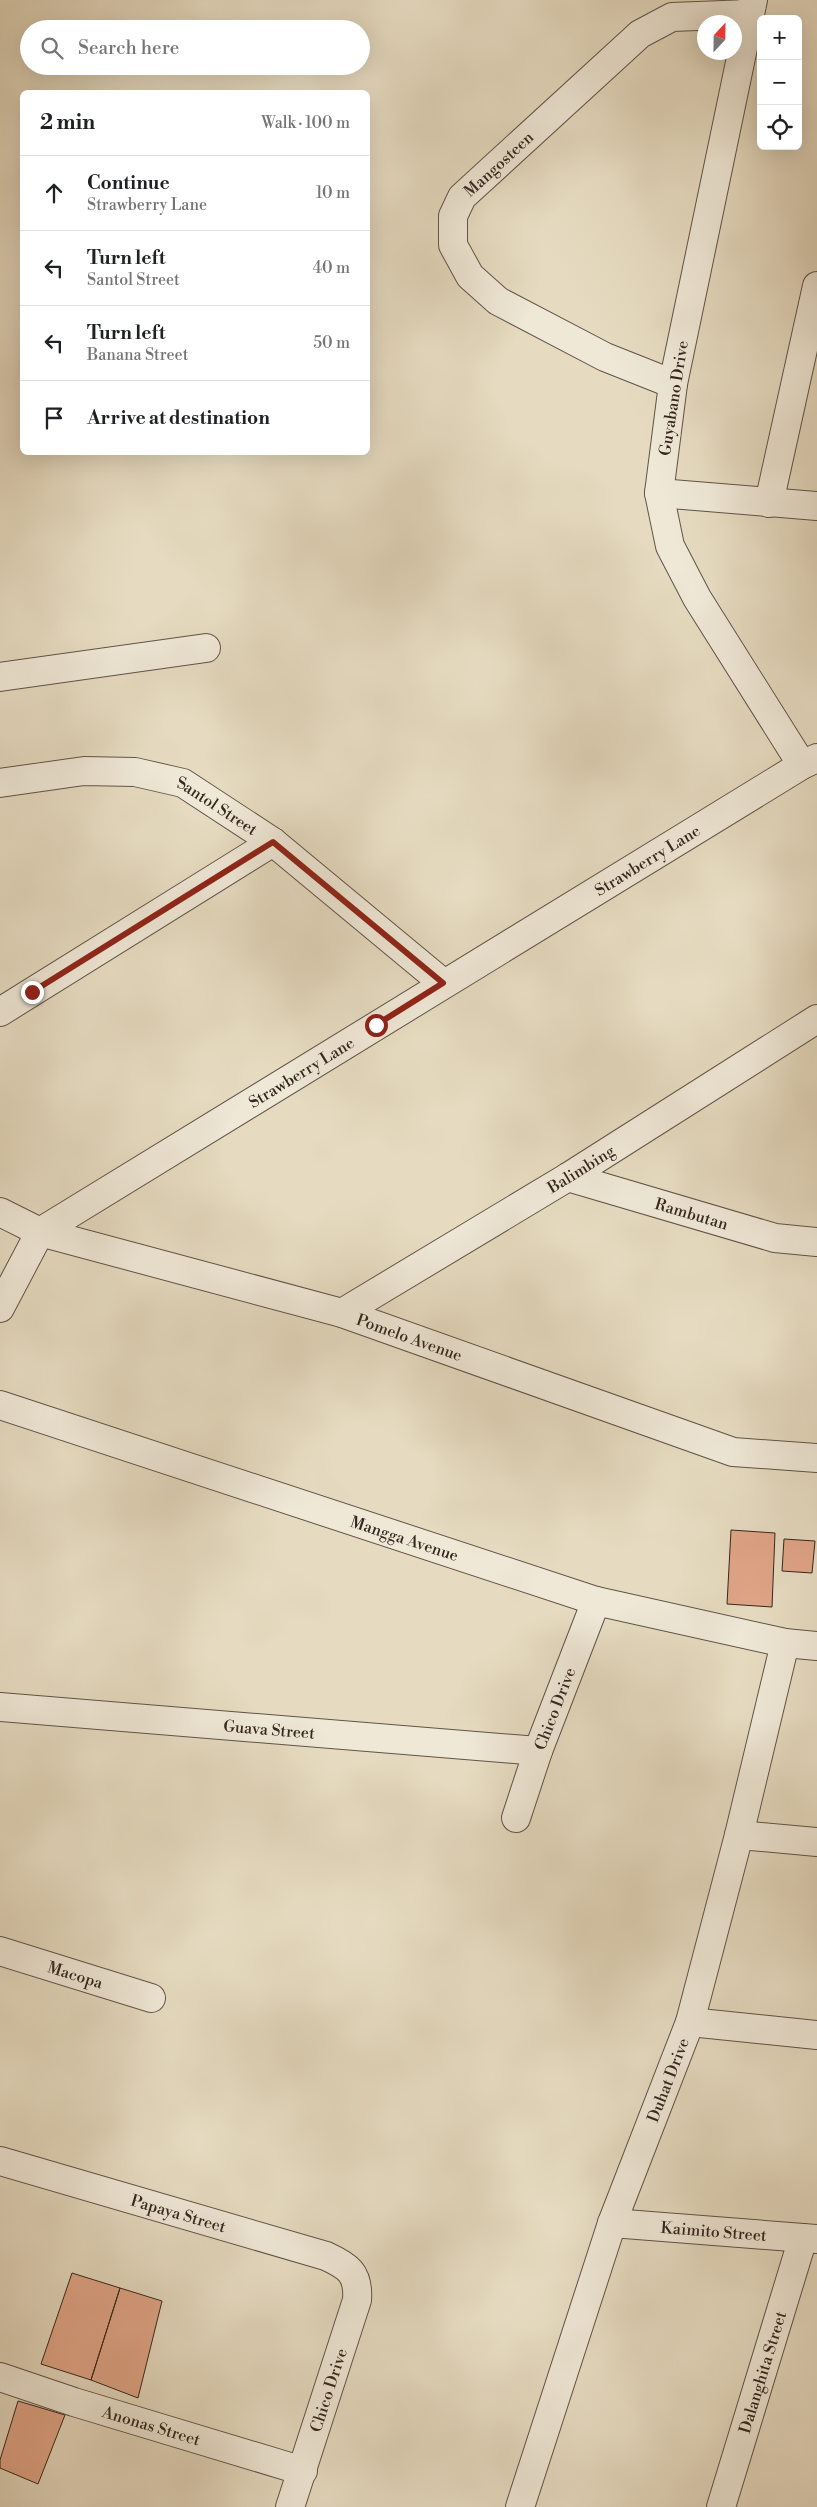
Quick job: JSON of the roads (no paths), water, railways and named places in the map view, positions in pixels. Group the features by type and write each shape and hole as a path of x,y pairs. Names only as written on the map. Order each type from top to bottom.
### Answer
{"street":[{"name":"Guyabano Drive","path":"751,7 673,384 659,494 670,546 697,598 810,762"},
{"name":"Mangosteen","path":"673,384 605,356 498,301 470,276 453,245 453,216 462,197 640,34 672,17 751,7"},
{"path":"769,503 817,286"},
{"path":"659,494 817,506"},
{"path":"0,677 206,648"},
{"name":"Strawberry Lane","path":"40,1232 443,983 810,762"},
{"name":"Santol Street","path":"0,783 84,771 135,772 183,782 273,842 443,983"},
{"path":"0,1012 273,842"},
{"name":"Balimbing","path":"342,1313 568,1177 817,1019"},
{"name":"Rambutan","path":"568,1177 774,1238 817,1242"},
{"name":"Pomelo Avenue","path":"0,1212 40,1232 342,1313 733,1452 817,1458"},
{"path":"0,1308 40,1232"},
{"name":"Mangga Avenue","path":"0,1405 596,1601 785,1643 817,1646"},
{"name":"Chico Drive","path":"516,1818 538,1751 596,1601"},
{"name":"Duhat Drive","path":"520,2507 612,2223 690,2022 739,1834 785,1643"},
{"name":"Guava Street","path":"0,1707 538,1751"},
{"path":"739,1834 817,1842"},
{"name":"Macopa","path":"0,1951 151,1998"},
{"path":"690,2022 817,2035"},
{"name":"Papaya Street","path":"0,2161 326,2256 353,2272"},
{"name":"Kaimito Street","path":"612,2223 810,2238"},
{"name":"Dalanghita Street","path":"720,2507 810,2238"},
{"name":"Chico Drive","path":"290,2507 357,2300 358,2287 353,2272"},
{"name":"Anonas Street","path":"0,2377 74,2402 303,2470"}]}
